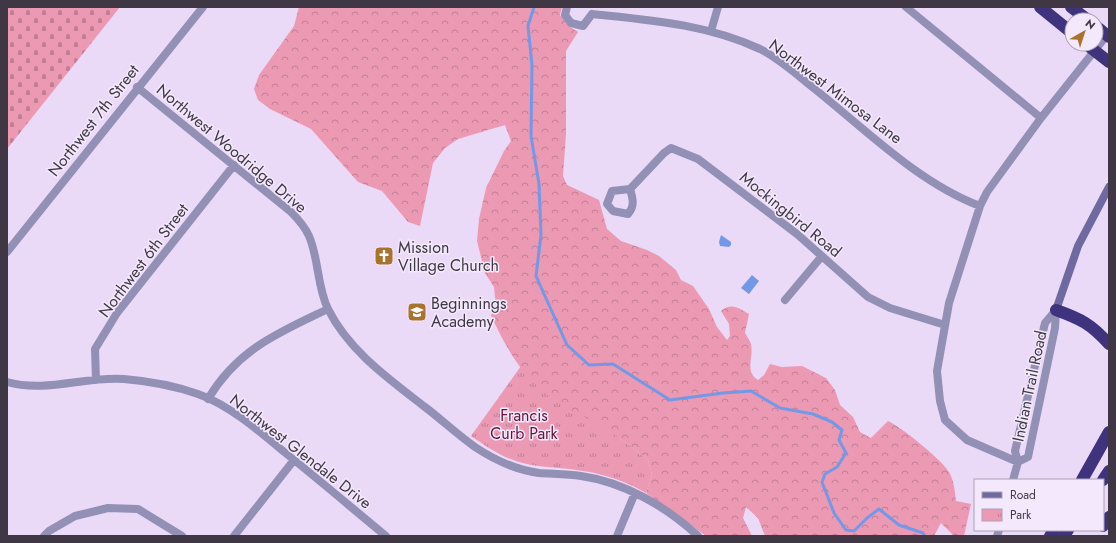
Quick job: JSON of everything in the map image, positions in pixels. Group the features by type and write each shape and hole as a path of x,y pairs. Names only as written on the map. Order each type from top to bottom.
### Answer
{"highway":[{"path":"1040,7 1064,26"},
{"path":"1096,52 1109,62"},
{"path":"1056,310 1080,318 1096,330 1109,344"},
{"path":"1083,479 1109,432"}],"street":[{"name":"Northwest 7th Street","path":"7,252 137,87 203,7"},
{"name":"Northwest Mimosa Lane","path":"567,7 565,15 572,23 583,26 590,10 673,22 711,31 766,53 789,68 936,186 980,206"},
{"path":"711,31 718,7"},
{"path":"906,7 1041,118"},
{"path":"1018,462 967,440 945,420 940,401 936,371 949,303 980,206 987,192 1087,52"},
{"name":"Northwest Woodridge Drive","path":"137,87 291,212 309,236 323,295 328,309 350,344 475,447 503,462 537,473 581,476 606,482 636,493 686,524 698,536"},
{"name":"Mockingbird Road","path":"630,189 671,148 698,159 797,234 868,297 890,308 945,325"},
{"name":"Northwest 6th Street","path":"96,380 95,349 117,312 234,165"},
{"name":"Indian Trail Road","path":"1018,462 1028,457 1055,328 1056,310 1078,246 1109,187"},
{"path":"785,300 822,256"},
{"path":"208,399 216,386 240,358 270,337 328,309"},
{"name":"Indian Trail Road","path":"1013,479 1018,462 1015,451 1045,323 1056,310"},
{"name":"Northwest Glendale Drive","path":"7,382 18,385 43,386 96,380 123,379 153,383 198,394 224,407 294,460 386,536"},
{"path":"234,536 294,460"},
{"path":"617,536 636,493"},
{"path":"44,536 49,531 75,516 108,508 138,509 182,536"}],"green space":[{"path":"7,7 120,7 7,149"},
{"path":"299,7 562,7 560,15 569,26 578,32 566,51 566,134 563,176 567,185 599,200 607,229 621,241 659,256 676,270 681,280 693,286 709,309 717,327 727,340 730,336 729,324 721,311 732,306 749,314 745,333 752,349 750,364 751,373 758,380 764,375 770,364 782,367 802,366 826,378 835,390 840,405 853,417 860,432 871,438 888,421 922,445 940,461 950,474 956,501 971,504 964,536 954,536 941,523 934,536 765,536 758,518 746,507 743,518 752,536 706,536 646,493 652,475 648,460 613,433 560,404 538,389 522,370 507,348 491,315 496,307 494,287 485,273 477,241 479,219 486,188 504,151 511,141 505,125 458,139 445,148 433,163 420,226 408,222 382,191 358,182 311,129 270,109 258,100 254,89 259,75 294,26"},
{"name":"Francis Curb Park","path":"521,366 538,387 547,395 567,408 613,433 648,460 652,475 646,493 608,476 527,464 512,460 494,451 471,436"}],"water":[{"path":"721,235 731,242 729,247 720,246 719,242"},
{"path":"752,275 759,281 749,294 741,288"}],"waterway":[{"path":"534,7 528,26 532,65 531,136 539,184 541,235 536,276 567,345 589,365 613,364 670,400 751,391 780,408 813,414 832,422 842,430 839,440 846,453 837,467 825,474 822,482 834,513 846,530 854,531 879,509 899,525 923,533 925,536"}],"place":[{"name":"Mission Village Church","path":"384,256"},
{"name":"Beginnings Academy","path":"417,312"}]}
